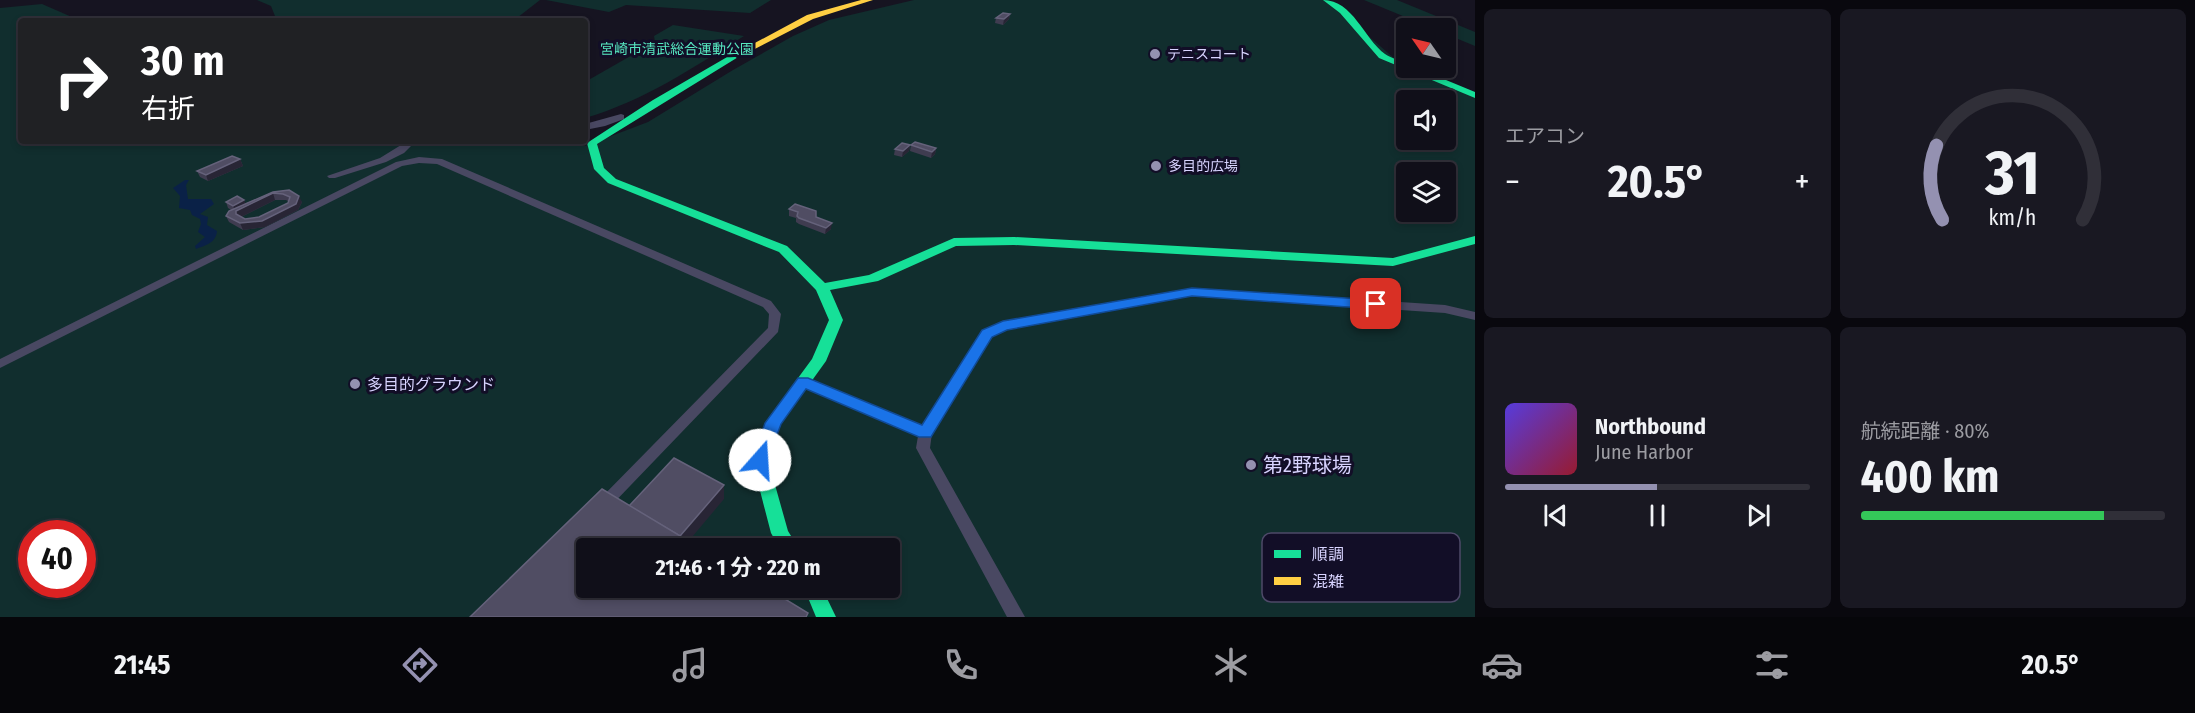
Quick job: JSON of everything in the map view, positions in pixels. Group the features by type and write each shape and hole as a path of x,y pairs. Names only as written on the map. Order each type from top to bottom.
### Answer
{"street":[{"path":"783,538 760,460 773,423 819,362 836,320 822,288 783,249 612,181 599,169 591,139 793,22 842,5 869,0"},
{"path":"1327,0 1347,13 1372,48 1382,56 1475,95"},
{"path":"822,288 873,278 941,246 966,241 1014,241 1393,262 1475,240"},
{"path":"819,598 826,617"}],"lane":[{"path":"588,126 602,124 643,108"},
{"path":"332,176 390,157 402,151 406,144"},
{"path":"0,364 399,164 419,160 439,161 767,304 775,314 774,329 592,516"},
{"path":"1016,617 923,448 925,433 987,334 1003,326 1192,292 1445,309 1475,316"},
{"path":"803,382 925,433"}],"green space":[{"path":"257,0 540,0 517,18 276,18 271,6"},
{"path":"546,0 771,0 750,13 626,5 609,12"},
{"name":"宮崎市清武総合運動公園","path":"914,0 1327,0 1396,60 1396,78 1432,78 1475,96 1475,617 0,617 0,8 42,4 74,18 18,18 18,144 571,144 585,146 648,122 793,36 829,20"},
{"path":"1364,0 1397,0 1441,18 1408,18"},
{"path":"1456,24 1475,32 1475,46 1456,38"},
{"name":"宮崎市清武総合運動公園","path":"673,25 744,36 648,93 588,117 588,80 655,42 654,36"}],"water":[{"path":"189,180 186,185 188,199 211,199 214,204 200,214 208,217 207,225 217,231 215,238 210,243 196,249 195,246 205,237 198,232 200,219 192,215 190,210 179,208 180,196 173,188"}],"building":[{"path":"1003,13 1010,14 1004,19 996,18"},
{"path":"915,142 936,148 932,152 911,145"},
{"path":"902,143 910,145 903,151 895,149"},
{"path":"232,156 240,159 206,175 197,171"},
{"path":"289,190 299,196 296,204 262,221 240,223 226,216 229,211 273,192","holes":["273,193 290,197 288,203 259,217 245,219 236,214 236,211"]},
{"path":"237,196 244,200 233,206 226,202"},
{"path":"795,204 816,211 816,217 832,223 826,228 799,218 798,212 789,209"},
{"path":"674,458 724,485 680,536 629,506"},
{"path":"602,489 684,538 576,538 576,598 783,598 808,613 806,617 470,617"}],"traffic: fast":[{"path":"1327,0 1343,11 1382,56 1475,95"},
{"path":"744,51 656,102 592,143 599,169 612,181 783,249 822,288 836,320 819,361 773,423 760,460 783,538"},
{"path":"822,288 873,278 954,242 1014,241 1393,262 1475,240"},
{"path":"817,598 826,617"}],"traffic: slow":[{"path":"744,51 810,17 869,0"}],"place":[{"name":"テニスコート","path":"1155,54"},
{"name":"多目的広場","path":"1156,166"},
{"name":"多目的グラウンド","path":"355,384"},
{"name":"第2野球場","path":"1251,465"}],"route":[{"path":"760,460 773,423 803,382 925,433 987,334 1003,326 1192,292 1376,304"}]}
